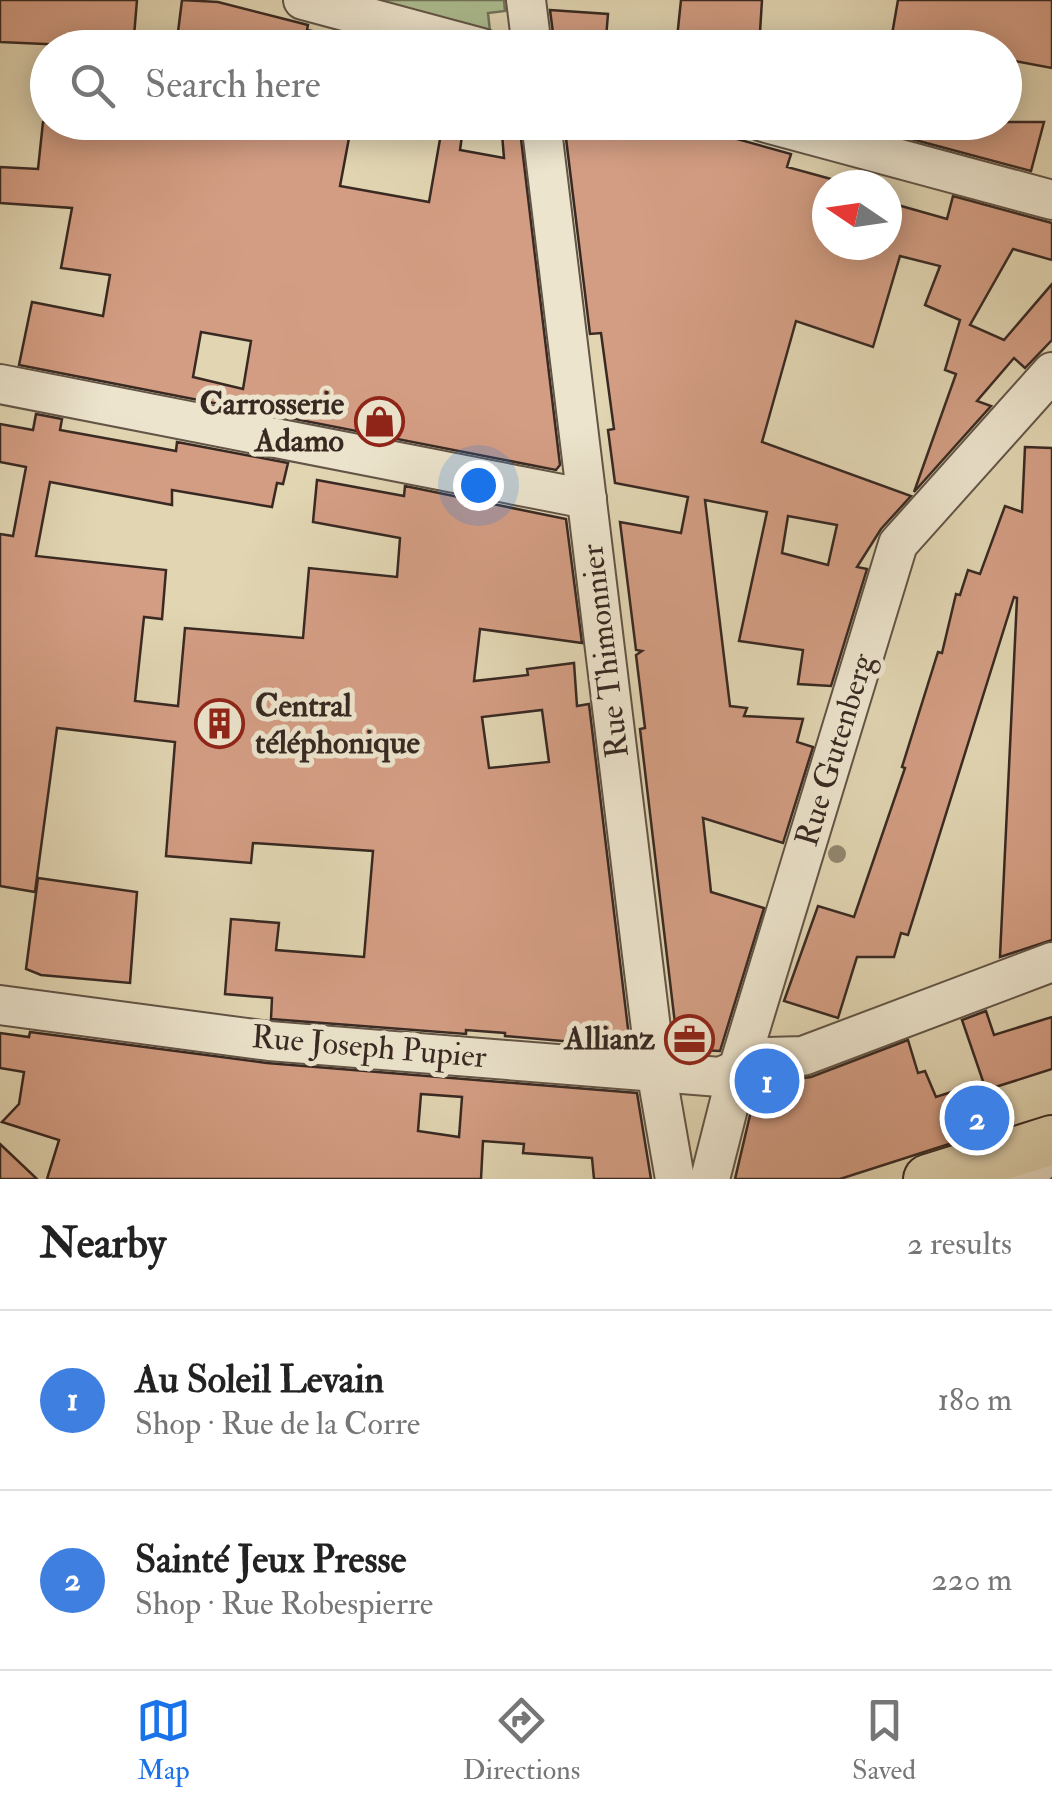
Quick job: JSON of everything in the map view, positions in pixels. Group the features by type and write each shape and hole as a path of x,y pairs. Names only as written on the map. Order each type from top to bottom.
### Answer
{"main road":[{"path":"928,1179 1052,1140"}],"street":[{"path":"303,0 415,30"},
{"path":"526,0 530,30"},
{"name":"Rue Thimonnier","path":"543,140 656,1070 675,1179"},
{"path":"830,140 1052,200"},
{"name":"Rue Gutenberg","path":"710,1179 738,1070 898,544 1052,372"},
{"path":"0,384 587,499"},
{"name":"Rue Joseph Pupier","path":"0,1005 269,1041 720,1077 767,1057 804,1056 1052,962"},
{"path":"1023,1179 1052,1151"},
{"path":"1036,1179 1052,1151"}],"green space":[{"path":"362,0 504,0 505,11 488,13 490,30"}],"building":[{"path":"0,0 137,0 134,30 30,30 30,43 0,42"},
{"path":"182,0 218,2 308,25 307,30 178,30"},
{"path":"681,0 762,0 760,30 678,30"},
{"path":"898,0 1052,0 1052,68 1022,62 1022,30 893,30"},
{"path":"550,10 608,14 607,30 553,30"},
{"path":"1022,122 1044,122 1031,171 915,140 1022,140"},
{"path":"41,140 349,140 340,186 429,202 440,140 461,140 460,150 504,158 502,140 521,140 560,465 556,470 19,365 32,302 103,316 110,275 61,268 72,208 0,203 0,167 38,169","holes":["201,332 251,341 243,389 193,377"]},
{"path":"566,140 741,140 791,154 787,167 812,174 812,260 899,260 873,347 796,321 762,442 911,496 881,529 857,567 867,569 831,686 798,684 803,650 739,641 767,512 705,500 730,706 747,708 744,716 803,719 797,742 813,747 783,843 703,818 711,892 764,908 720,1051 678,1049 640,729 645,728 636,655 642,651 636,650 620,522 681,533 688,497 615,483 608,430 614,429 601,333 590,334","holes":["788,516 837,525 828,565 782,553"]},
{"path":"953,196 1052,223 1052,260 1013,249 970,325 1004,340 1052,284 1052,340 1025,368 1014,358 977,401 991,406 914,492 956,374 945,370 960,320 925,305 940,266 902,256 902,206 947,219"},
{"path":"36,414 62,419 60,430 176,451 177,442 288,463 283,484 277,483 272,507 172,490 172,505 50,482 36,556 166,570 162,619 144,617 135,701 178,706 185,628 303,638 309,568 397,577 400,538 313,522 317,480 404,496 405,486 566,519 582,643 480,629 474,681 528,675 527,669 574,663 577,706 589,704 629,1037 620,1046 505,1033 466,1030 466,1034 271,1019 272,998 225,994 231,919 279,923 276,950 364,957 373,851 253,843 251,863 166,856 175,742 57,728 35,892 0,886 0,534 13,536 26,467 0,462 0,424 33,430","holes":["542,710 549,762 489,768 482,717"]},
{"path":"1025,447 1052,448 1052,940 1000,957 1017,598 1014,597 908,935 901,933 894,957 857,957 838,1018 784,1001 818,906 854,917 905,768 902,767 938,652 942,653 956,594 960,595 968,570 980,574 1005,506 1022,512"},
{"path":"38,878 137,892 130,983 41,975 26,969"},
{"path":"986,1011 994,1035 1052,1017 1052,1069 986,1090 962,1020"},
{"path":"30,1032 267,1063 637,1093 651,1179 594,1179 592,1158 523,1153 524,1144 483,1141 481,1179 47,1179 59,1140 2,1122 19,1104 24,1072 0,1068 0,1033 29,1037","holes":["421,1094 462,1097 459,1137 418,1131"]},
{"path":"908,1040 918,1073 925,1071 936,1097 982,1082 996,1129 840,1179 735,1179 755,1094 764,1083 811,1077"},
{"path":"0,1144 37,1179 0,1179"}],"place":[{"name":"Carrosserie Adamo","path":"379,422"},
{"name":"Central téléphonique","path":"220,724"},
{"name":"Allianz","path":"690,1039"},
{"name":"Au Soleil Levain","path":"767,1081"},
{"name":"Sainté Jeux Presse","path":"977,1118"}]}
